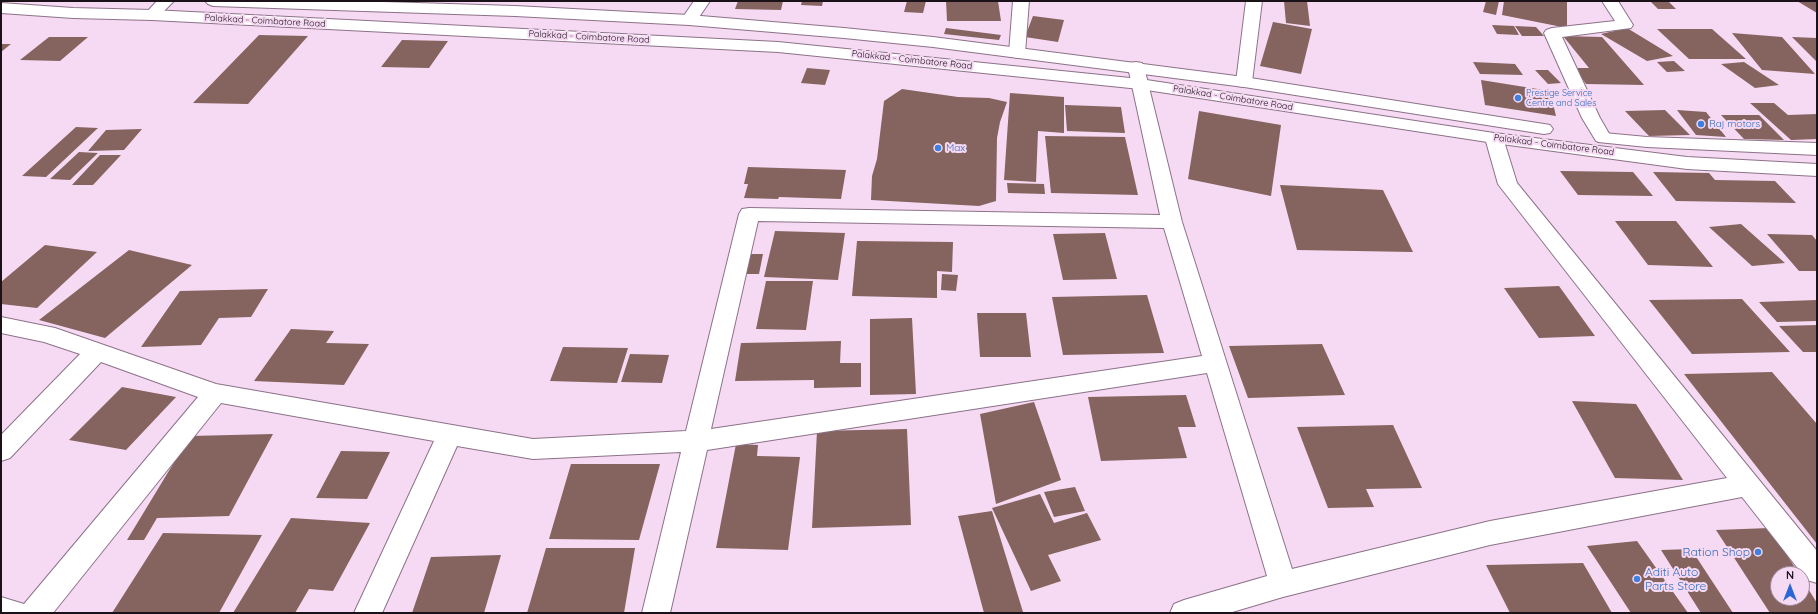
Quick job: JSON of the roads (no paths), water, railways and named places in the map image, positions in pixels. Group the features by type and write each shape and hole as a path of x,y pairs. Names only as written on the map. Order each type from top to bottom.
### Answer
{"street":[{"path":"152,15 166,1"},
{"name":"Palakkad - Coimbatore Road","path":"213,1 515,11 689,20 844,33 1017,53 1494,138 1687,163 1817,170"},
{"path":"689,20 702,1"},
{"path":"1017,53 1021,1"},
{"path":"1244,82 1254,1"},
{"path":"1602,137 1591,118 1552,33 1625,26 1610,1"},
{"name":"Palakkad - Coimbatore Road","path":"1,8 73,13 152,15 778,47 1244,82 1478,120 1602,137 1647,142 1817,149"},
{"path":"832,52 844,33"},
{"path":"1138,75 1172,222 1283,584"},
{"path":"1494,138 1508,184 1777,524 1817,571"},
{"path":"656,613 749,214 1172,222"},
{"path":"1,325 47,334 215,393 533,449 697,441 1215,363"},
{"path":"1,451 96,352"},
{"path":"35,613 215,393"},
{"path":"368,613 449,435"},
{"path":"1184,613 1283,584 1490,533 1748,486"},
{"path":"1,610 14,613"}],"place":[{"name":"Prestige Service Centre and Sales","path":"1518,98"},
{"name":"Raj motors","path":"1701,124"},
{"name":"Max","path":"938,148"},
{"name":"Ration Shop","path":"1758,552"},
{"name":"Aditi Auto Parts Store","path":"1637,579"}]}
